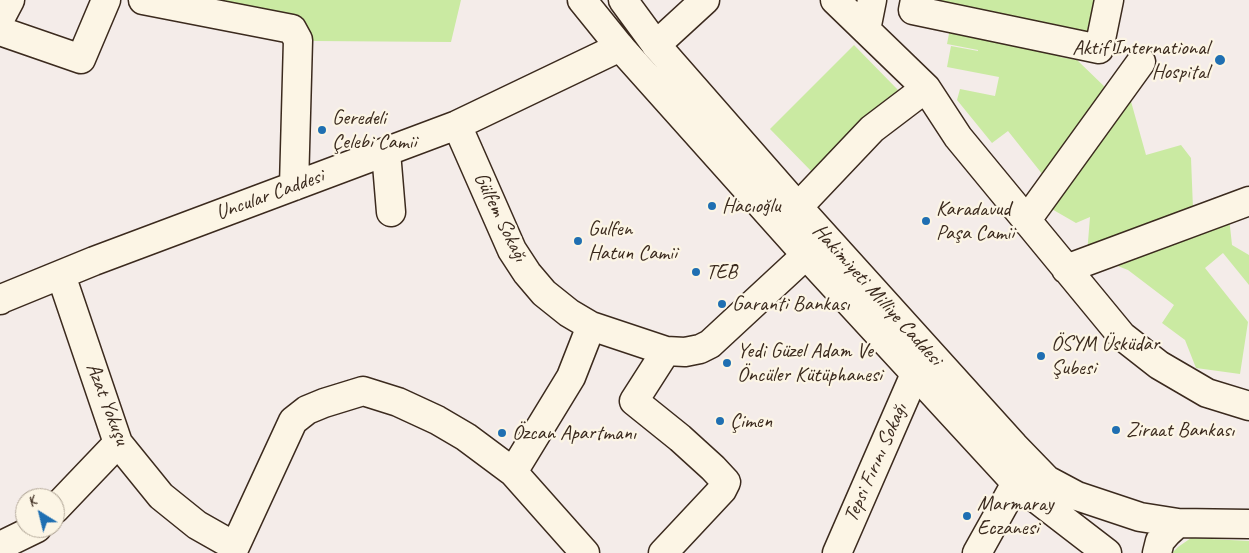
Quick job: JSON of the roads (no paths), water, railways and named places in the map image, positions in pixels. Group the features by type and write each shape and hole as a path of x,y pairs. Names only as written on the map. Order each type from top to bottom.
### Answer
{"street":[{"path":"0,19 10,0"},
{"path":"0,31 81,59 106,0"},
{"path":"143,0 292,29 298,40 294,186"},
{"name":"Hakimiyeti Milliye Caddesi","path":"582,0 620,47 806,255 1016,483 1108,553"},
{"name":"Hakimiyeti Milliye Caddesi","path":"623,0 656,45 798,207 1047,480 1078,496 1140,517 1178,523 1249,524"},
{"path":"656,45 705,0"},
{"path":"835,0 926,88 958,137 1122,336 1159,365 1206,392 1249,406"},
{"path":"866,30 872,0"},
{"path":"915,0 913,10 1099,49 1109,0"},
{"name":"Uncular Caddesi","path":"0,300 94,261 457,125 620,47"},
{"path":"1026,221 1141,62"},
{"path":"798,207 872,129 926,88"},
{"name":"Gülfem Sokağı","path":"457,125 512,250 544,293 569,313 591,326 666,351 685,352 700,349 710,344 806,255"},
{"path":"386,152 391,212"},
{"path":"1066,269 1249,201"},
{"name":"Azat Yokuşu","path":"61,275 118,443 161,496 197,525 233,550"},
{"path":"513,472 571,377 591,326"},
{"path":"663,553 722,490 726,482 680,438 634,401 666,351"},
{"name":"Tepsi Fırını Sokağı","path":"837,553 915,374"},
{"path":"233,550 293,421 307,410 363,391 398,402 437,420 466,437 513,472 585,553"},
{"path":"65,499 118,443"},
{"path":"978,553 1016,483"},
{"path":"1157,553 1160,541 1178,523"},
{"path":"0,546 16,538"}],"place":[{"name":"Aktif International Hospital","path":"1220,60"},
{"name":"Geredeli Çelebi Camii","path":"322,130"},
{"name":"Hacıoğlu","path":"712,206"},
{"name":"Karadavud Paşa Camii","path":"926,221"},
{"name":"Gulfen Hatun Camii","path":"578,241"},
{"name":"TEB","path":"696,272"},
{"name":"Garanti Bankası","path":"722,304"},
{"name":"ÖSYM Üsküdar Şubesi","path":"1041,356"},
{"name":"Yedi Güzel Adam Ve Öncüler Kütüphanesi","path":"727,363"},
{"name":"Çimen","path":"720,421"},
{"name":"Ziraat Bankası","path":"1116,430"},
{"name":"Özcan Apartmanı","path":"502,433"},
{"name":"Marmaray Eczanesi","path":"967,516"}]}
